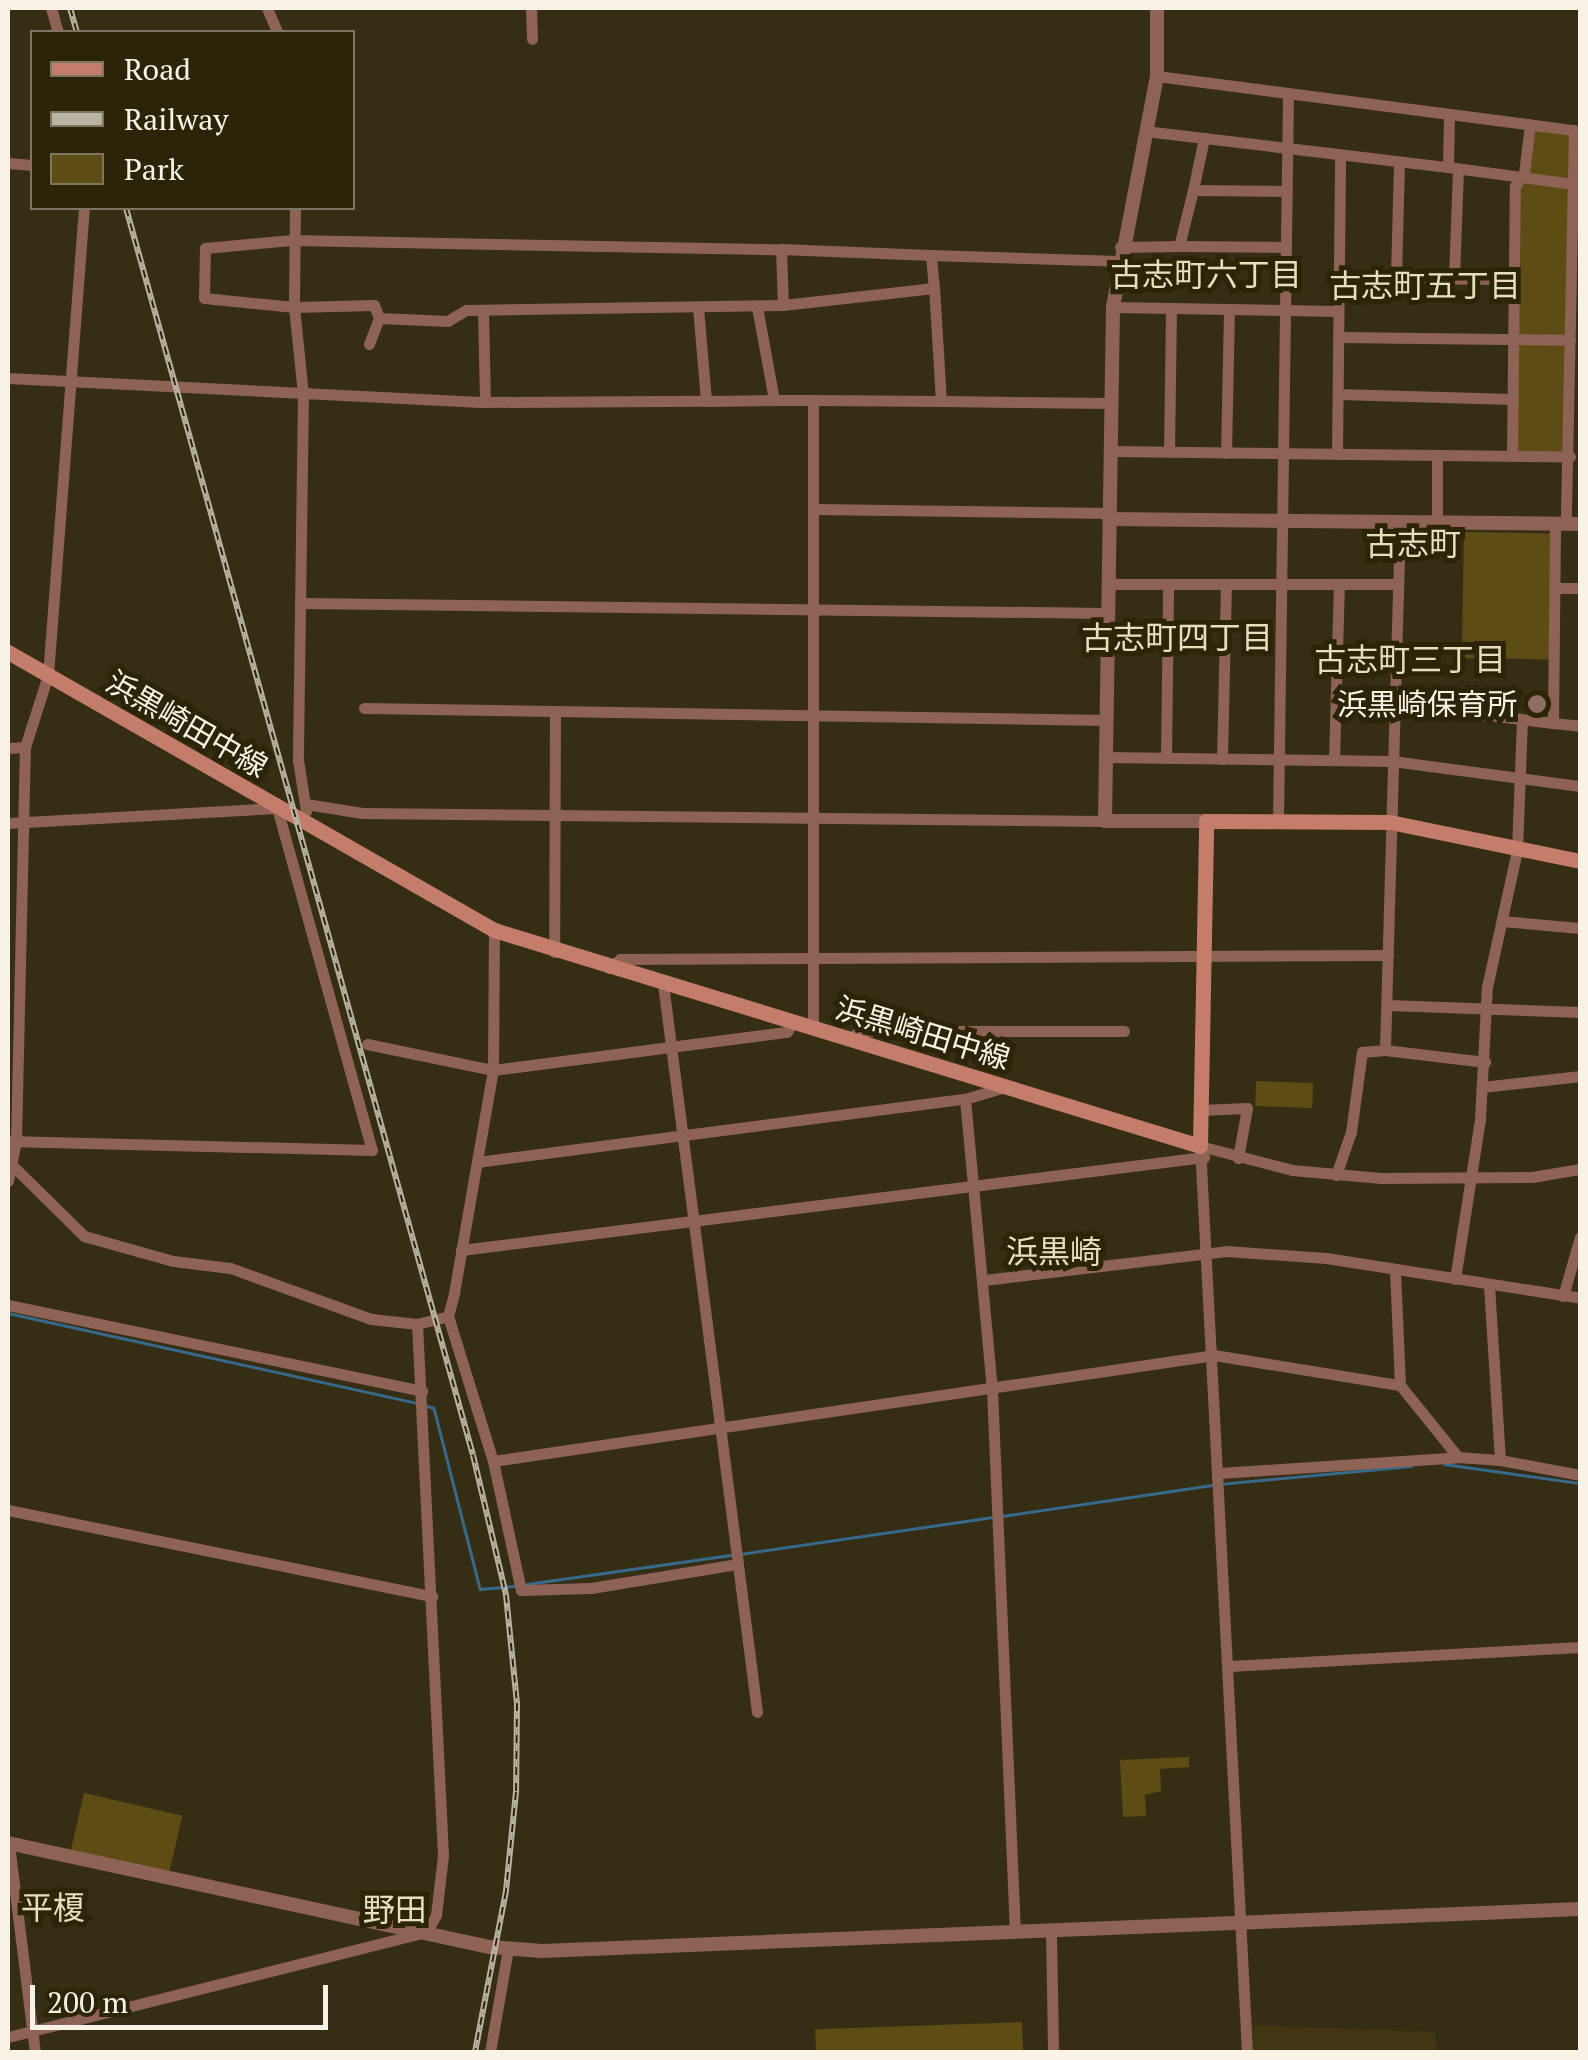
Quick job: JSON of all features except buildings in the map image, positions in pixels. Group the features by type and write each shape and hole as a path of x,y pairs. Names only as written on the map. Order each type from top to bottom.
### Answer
{"main road":[{"name":"浜黒崎田中線","path":"8,652 494,930 554,952 1005,1087 1202,1152"},
{"path":"1202,1152 1206,821 1390,822 1580,860"}],"street":[{"path":"532,8 532,39"},
{"path":"1105,821 1113,308 1119,254 1157,76 1157,8"},
{"path":"1157,76 1574,130 1570,457 1567,524 1557,588 1553,723"},
{"path":"1278,821 1288,94"},
{"path":"1449,115 1454,278"},
{"path":"1512,456 1514,279 1520,179 1530,124"},
{"path":"1145,131 1574,184"},
{"path":"1180,246 1204,138"},
{"path":"1337,454 1340,155"},
{"path":"1396,278 1400,162"},
{"path":"1193,190 1286,192"},
{"path":"8,1180 12,1165 25,748 48,676 84,210"},
{"path":"295,210 294,307 302,394 298,760 307,825"},
{"path":"370,344 379,318 374,305 294,307 204,298 205,248 292,240 931,255 1119,254 1180,246 1286,247"},
{"path":"782,249 783,305"},
{"path":"931,255 941,401"},
{"path":"1339,277 1514,279"},
{"path":"379,318 448,321 466,310 757,307 934,288"},
{"path":"698,307 706,400"},
{"path":"757,307 774,400"},
{"path":"1113,308 1338,311"},
{"path":"1169,452 1171,308"},
{"path":"1226,453 1229,309"},
{"path":"483,312 484,402"},
{"path":"1338,336 1570,340"},
{"path":"8,378 484,402 813,400 1112,404"},
{"path":"1338,394 1513,400"},
{"path":"813,400 818,716 813,1028"},
{"path":"1111,452 1570,457"},
{"path":"1437,455 1438,522"},
{"path":"815,509 1567,524"},
{"path":"1385,1050 1400,522"},
{"path":"1108,584 1398,584"},
{"path":"1166,758 1168,584"},
{"path":"1222,759 1226,584"},
{"path":"1334,760 1339,584"},
{"path":"1557,588 1580,588"},
{"path":"300,604 816,606 1108,613"},
{"path":"1394,703 1522,722 1580,726"},
{"path":"364,708 1106,720"},
{"path":"554,952 555,711"},
{"path":"1454,1279 1485,1062 1487,986 1516,850 1522,722"},
{"path":"8,748 25,748"},
{"path":"1106,758 1392,760 1580,786"},
{"path":"306,804 362,813 1206,821"},
{"path":"8,823 277,808 372,1150 12,1141"},
{"path":"1502,920 1580,928"},
{"path":"494,930 493,1070 448,1316 492,1461 521,1590 591,1588 738,1564"},
{"path":"609,968 620,959 1388,955"},
{"path":"663,984 758,1712"},
{"path":"1388,1005 1489,1014 1580,1012"},
{"path":"367,1044 493,1070 788,1032 793,1022"},
{"path":"849,1039 860,1031 1124,1031"},
{"path":"1336,1175 1351,1132 1362,1052 1385,1050 1485,1062"},
{"path":"1482,1088 1580,1076"},
{"path":"477,1162 965,1099 1005,1087"},
{"path":"965,1099 992,1389 1015,1933"},
{"path":"1201,1110 1247,1108 1238,1158"},
{"path":"461,1250 974,1186 1202,1152 1336,1175 1470,1179 1559,1176 1580,1168"},
{"path":"1202,1152 1247,2052"},
{"path":"12,1165 84,1236 173,1261 230,1268 371,1319 417,1324 448,1316"},
{"path":"1563,1296 1580,1237"},
{"path":"984,1280 1209,1252 1396,1270 1580,1298"},
{"path":"1396,1270 1400,1385 1458,1457"},
{"path":"1489,1284 1500,1460"},
{"path":"8,1305 422,1391"},
{"path":"8,2037 426,1932 436,1915 444,1855 417,1324"},
{"path":"492,1461 1214,1355 1400,1385"},
{"path":"1220,1472 1458,1457 1580,1474"},
{"path":"8,1510 432,1596"},
{"path":"1229,1666 1580,1647"},
{"path":"35,2052 12,1904 8,1844 508,1949 1051,1932 1580,1909"},
{"path":"1051,1932 1053,2052"},
{"path":"490,2052 508,1949"}],"shaded area":[{"path":"1252,2025 1435,2032 1437,2052 1253,2052"}],"green space":[{"path":"1534,120 1578,127 1573,456 1514,455 1520,185"},
{"path":"1464,532 1552,534 1550,660 1462,658"},
{"path":"1256,1081 1313,1083 1312,1108 1255,1106"},
{"path":"1189,1757 1189,1767 1160,1769 1161,1791 1145,1795 1146,1816 1123,1817 1120,1760"},
{"path":"84,1793 182,1816 169,1873 71,1850"},
{"path":"1022,2022 1023,2052 816,2052 815,2029"}],"waterway":[{"path":"8,1313 416,1403"},
{"path":"424,1405 434,1408 480,1589 514,1586"},
{"path":"1444,1464 1580,1483"},
{"path":"1220,1484 1411,1466"},
{"path":"1002,1516 1212,1485"},
{"path":"740,1554 994,1517"},
{"path":"527,1584 732,1555"}],"railway":[{"path":"70,8 76,30"},
{"path":"127,210 473,1455 506,1595 517,1703 516,1792 506,1891 475,2052"}],"place":[{"name":"浜黒崎保育所","path":"1537,704"}],"district":[{"name":"古志町六丁目","path":"1206,274"},
{"name":"古志町五丁目","path":"1425,285"},
{"name":"古志町","path":"1413,543"},
{"name":"古志町四丁目","path":"1177,637"},
{"name":"古志町三丁目","path":"1410,659"},
{"name":"浜黒崎","path":"1054,1251"},
{"name":"平榎","path":"53,1907"},
{"name":"野田","path":"395,1909"}]}
